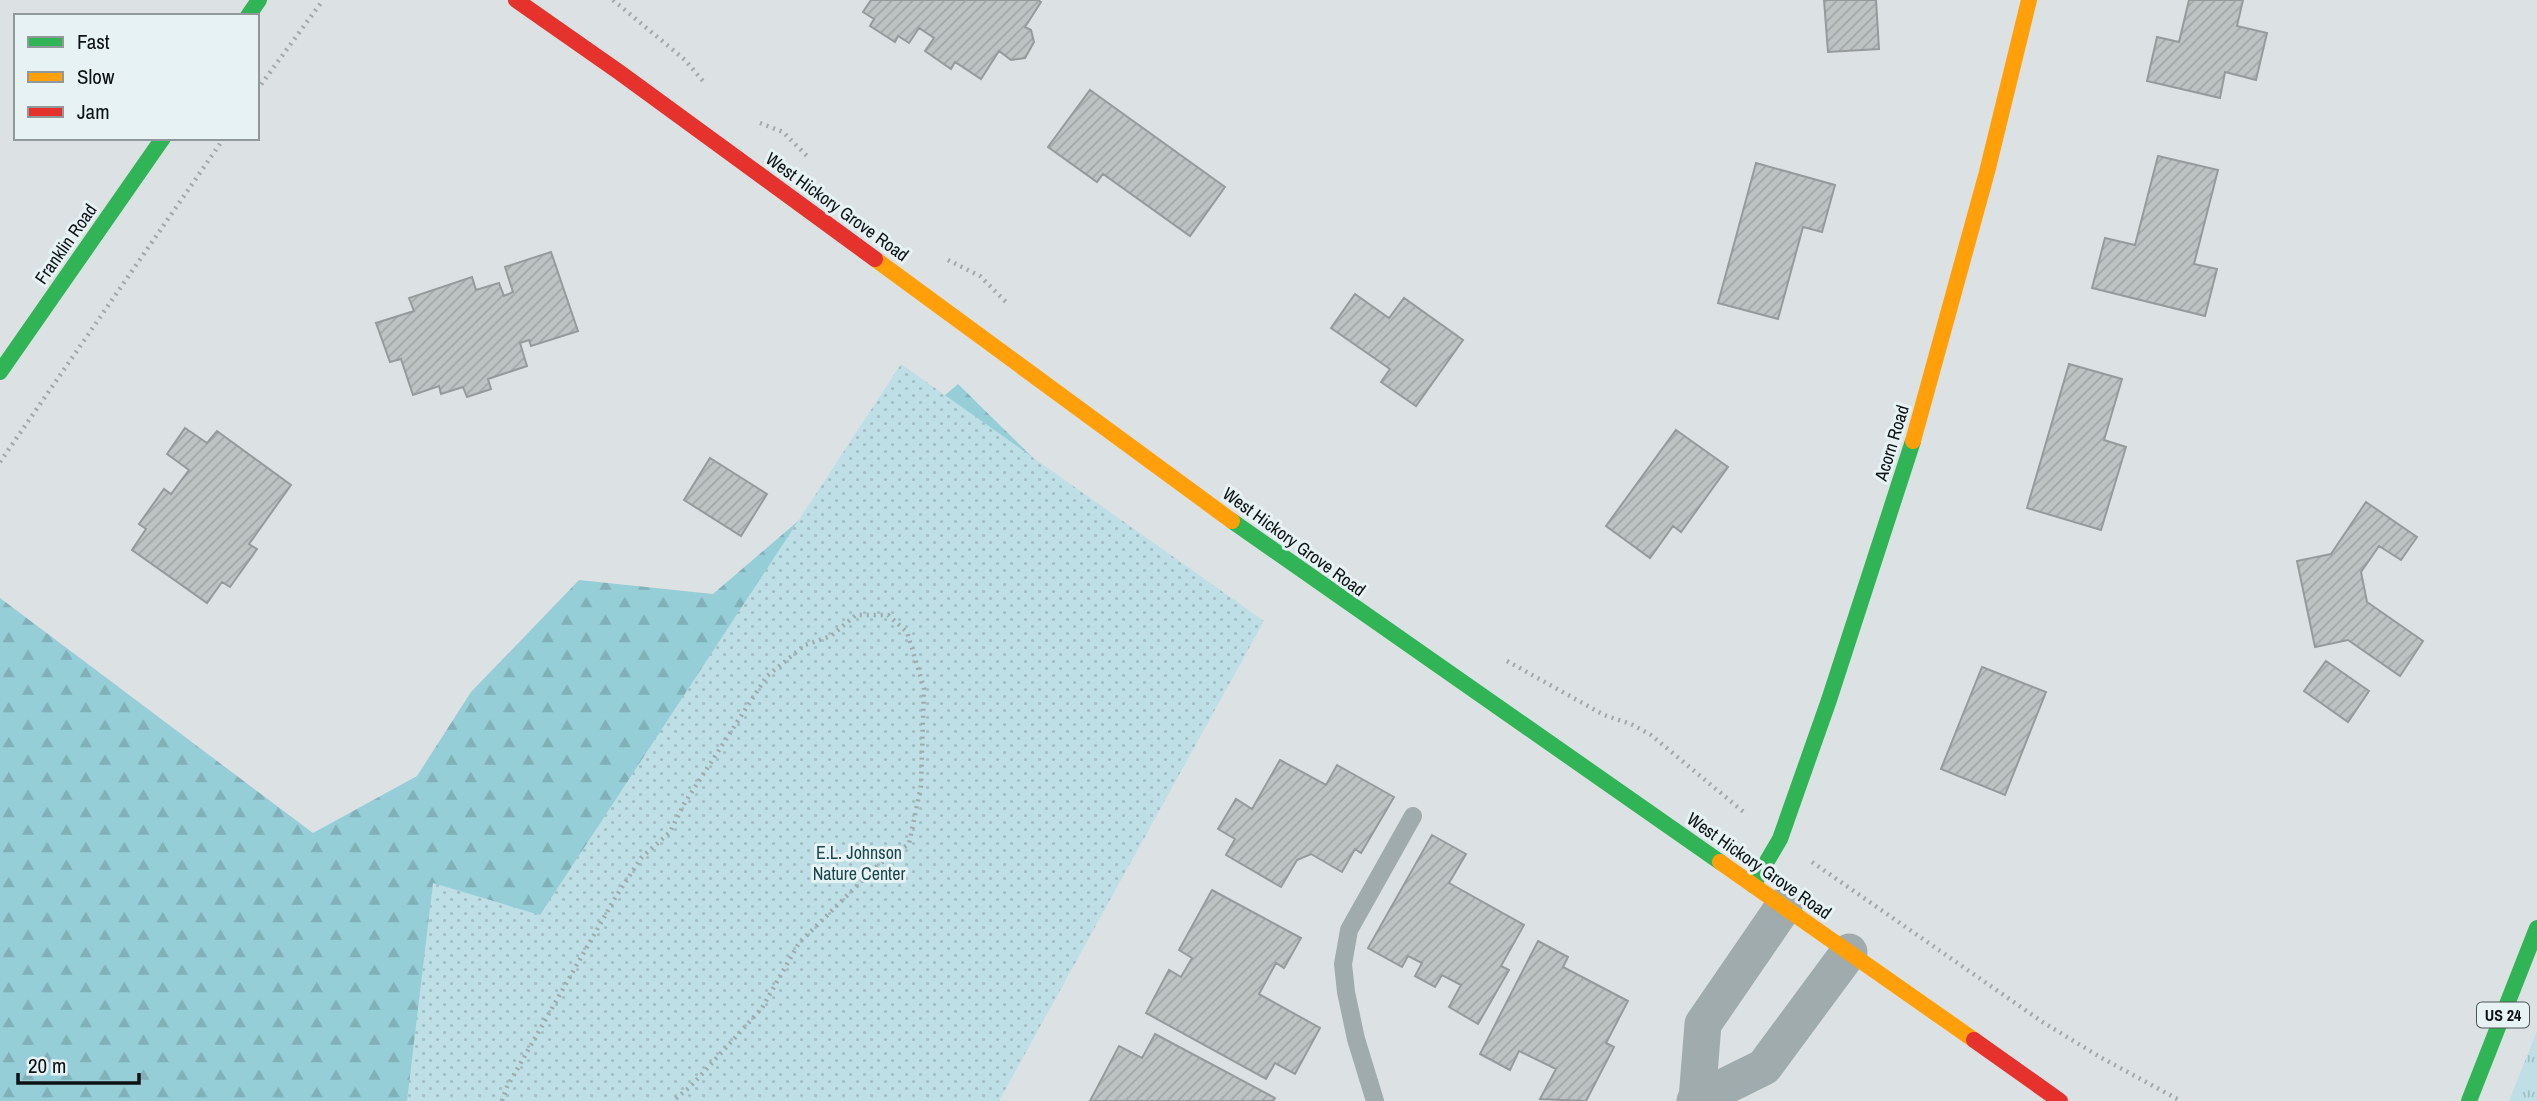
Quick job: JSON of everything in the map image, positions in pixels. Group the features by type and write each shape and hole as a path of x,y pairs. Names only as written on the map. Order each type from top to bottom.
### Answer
{"main road":[{"name":"West Hickory Grove Road","path":"516,0 619,72 1294,566 2060,1101"},
{"name":"Acorn Road","path":"1753,885 1780,839 1829,701 1908,459 1987,172 2029,0"},
{"name":"Franklin Road","path":"0,372 162,140"},
{"name":"US 24","path":"2469,1101 2537,928"}],"street":[{"path":"1696,1100 1703,1024 1784,906"},
{"path":"1696,1100 1764,1067 1849,952"}],"lane":[{"path":"1375,1101 1356,1039 1343,964 1349,930 1413,816"}],"path":[{"path":"259,87 300,27 323,0"},
{"path":"612,0 685,60 705,83"},
{"path":"751,119 783,132 811,160"},
{"path":"0,462 222,140"},
{"path":"947,259 980,276 1013,308"},
{"path":"502,1101 507,1087 615,898 641,858 670,832 684,804 767,676 804,645 831,636 856,615 888,615 907,632 924,688 921,786 909,844 878,865 799,943 762,1007 691,1086 673,1101"},
{"path":"1500,658 1604,715 1631,724 1651,735 1743,812"},
{"path":"1813,863 2044,1023 2181,1101"}],"green space":[{"name":"E.L. Johnson Nature Center","path":"901,364 1264,621 999,1101 407,1101 433,883 540,915"},
{"path":"958,384 1193,615 968,1101 0,1101 0,598 313,833 417,776 471,692 579,580 713,594"},
{"path":"2537,1031 2537,1101 2509,1101"}],"building":[{"path":"871,0 1041,2 1025,27 1031,30 1034,42 1025,58 1011,60 999,51 981,79 955,62 951,69 925,51 934,38 919,28 909,43 898,36 895,42 870,26 874,19 863,12"},
{"path":"1824,0 1876,0 1879,49 1828,52"},
{"path":"2189,0 2243,0 2237,26 2267,33 2256,80 2225,72 2220,98 2147,81 2157,37 2179,42"},
{"path":"1090,90 1225,187 1190,236 1103,174 1097,182 1048,147"},
{"path":"2158,156 2218,170 2194,264 2217,269 2205,316 2092,288 2105,238 2135,245"},
{"path":"1756,163 1835,185 1822,232 1803,227 1778,319 1718,303"},
{"path":"551,252 578,331 531,346 529,340 520,343 527,366 488,379 491,389 467,397 463,387 441,394 439,386 413,395 401,359 390,362 376,323 414,311 409,298 472,277 476,290 499,283 504,296 513,292 505,267"},
{"path":"1355,294 1389,318 1404,298 1463,340 1416,406 1381,382 1390,369 1331,328"},
{"path":"2069,364 2122,379 2104,440 2126,447 2101,530 2027,508"},
{"path":"185,428 207,443 217,431 291,485 249,544 257,549 230,587 222,582 207,603 132,550 146,529 139,524 164,489 171,494 189,470 167,454"},
{"path":"1676,430 1728,467 1681,532 1673,526 1650,558 1606,526"},
{"path":"710,458 767,494 741,536 684,500"},
{"path":"2366,502 2417,537 2401,560 2379,546 2361,572 2367,602 2423,641 2400,676 2348,640 2315,647 2297,561 2331,554"},
{"path":"2326,661 2369,691 2348,722 2304,691"},
{"path":"1982,667 2046,692 2005,795 1941,769"},
{"path":"1280,760 1326,785 1337,765 1394,797 1361,853 1355,849 1342,872 1311,854 1297,860 1281,887 1226,855 1235,839 1218,829 1236,799 1252,809"},
{"path":"1432,835 1466,854 1449,883 1524,925 1501,966 1509,970 1478,1024 1449,1007 1461,985 1442,975 1435,987 1415,976 1422,963 1408,956 1402,967 1368,948"},
{"path":"1212,890 1301,938 1284,968 1276,963 1259,994 1320,1028 1295,1074 1275,1063 1266,1079 1146,1013 1169,970 1181,977 1192,958 1179,950"},
{"path":"1538,941 1568,957 1563,967 1628,1001 1606,1043 1614,1047 1586,1101 1540,1099 1556,1069 1519,1051 1510,1070 1480,1054"},
{"path":"1155,1034 1275,1098 1273,1101 1090,1101 1119,1046 1142,1058"}],"traffic: fast":[{"path":"249,14 259,0"},
{"path":"0,372 162,140"},
{"path":"1753,885 1780,839 1829,700 1913,441"},
{"path":"1232,521 1720,862"},
{"path":"2469,1101 2537,928"}],"traffic: slow":[{"path":"1913,441 1987,172 2029,0"},
{"path":"875,259 1232,521"},
{"path":"1720,862 1974,1040"}],"traffic: jam":[{"path":"516,0 875,259"},
{"path":"1974,1040 2060,1101"}]}
